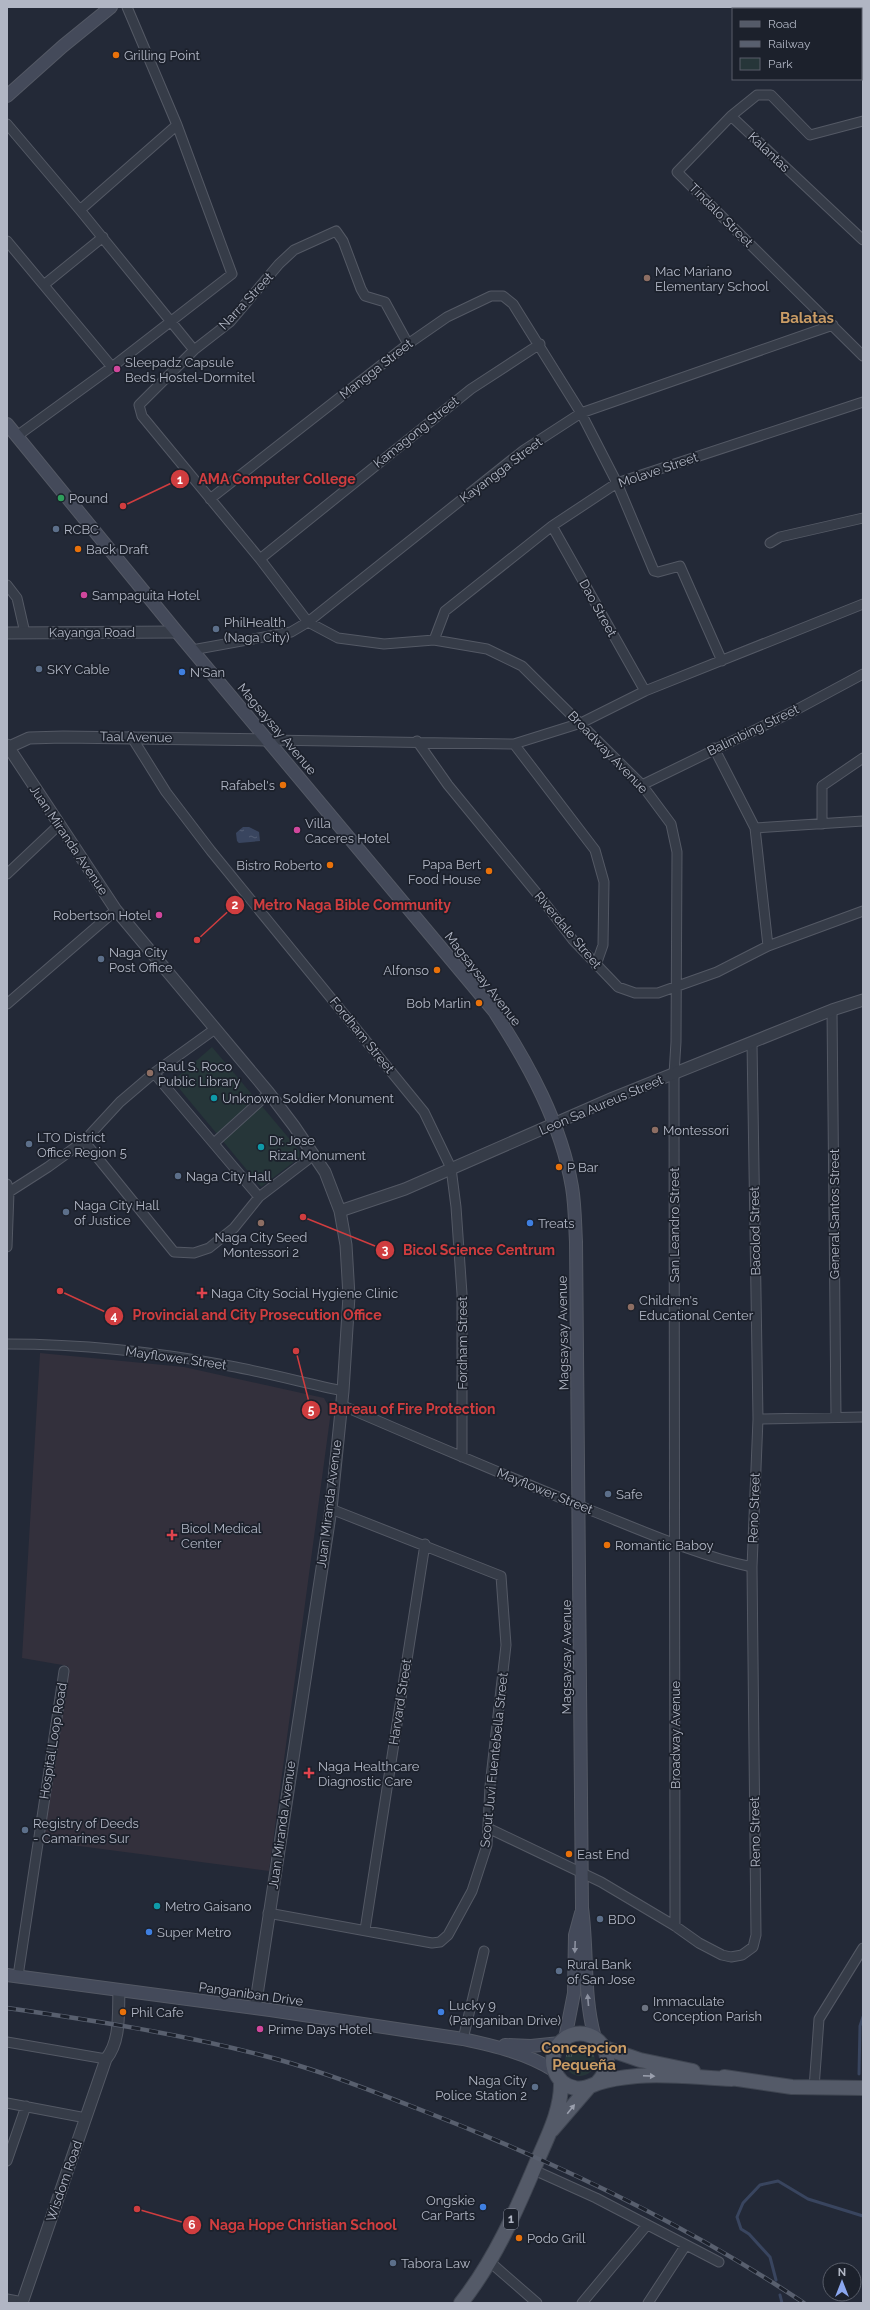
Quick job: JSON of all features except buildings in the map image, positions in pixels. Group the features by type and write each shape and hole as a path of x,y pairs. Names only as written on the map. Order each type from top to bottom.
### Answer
{"main road":[{"path":"7,96 63,46 111,7"},
{"name":"Magsaysay Avenue","path":"7,424 177,632 494,1011 531,1070 555,1124 566,1160 574,1204 580,1506 582,1908 586,1934 587,1996 595,2038"},
{"name":"Magsaysay Avenue","path":"562,2041 574,1993 575,1935 582,1908"},
{"name":"Panganiban Drive","path":"12,1975 119,1991 255,2008 492,2045 529,2057 558,2076"},
{"path":"562,2041 580,2034 595,2038 605,2048 640,2060 732,2079"},
{"name":"Panganiban Drive","path":"492,2045 531,2046 562,2041"},
{"name":"1","path":"461,2303 490,2262 534,2170 551,2130 561,2093 553,2056 562,2041"},
{"name":"1","path":"551,2130 607,2070 608,2055 605,2048"},
{"path":"558,2076 574,2088 638,2076 732,2079 814,2088 863,2088"}],"street":[{"path":"17,436 112,367 232,274 177,125 127,7"},
{"path":"731,116 757,95 771,95 810,135 863,121"},
{"name":"Tindalo Street","path":"731,116 677,172 863,356"},
{"name":"Kalantas","path":"731,116 863,240"},
{"path":"7,124 103,237 194,350"},
{"path":"80,210 177,125"},
{"name":"Narra Street","path":"308,622 260,559 142,416 139,405 194,350 230,322 279,264 294,250 336,231 343,240 365,296 385,302 408,344"},
{"path":"45,284 103,237"},
{"path":"7,241 45,284 112,367"},
{"name":"Mangga Street","path":"210,499 408,344 447,317 491,296 503,296 513,304 540,344 581,413 617,483 654,571 658,572 680,566 722,660"},
{"name":"Kayangga Street","path":"192,650 291,632 308,622 524,450 581,413 833,325"},
{"name":"Kamagong Street","path":"260,559 471,389 540,344"},
{"name":"Molave Street","path":"434,640 445,611 552,526 617,483 863,402"},
{"path":"770,543 780,537 863,518"},
{"name":"Dao Street","path":"552,526 645,691"},
{"path":"7,585 16,598 26,633"},
{"path":"268,740 417,741 514,744 581,723 645,691 863,604"},
{"name":"Broadway Avenue","path":"308,622 338,638 384,644 434,640 487,649 522,666 642,785 671,824 676,852 676,987 674,1074"},
{"name":"Kayanga Road","path":"7,633 177,632"},
{"name":"Balimbing Street","path":"642,785 714,748 794,711 863,674"},
{"name":"Taal Avenue","path":"7,747 29,738 131,736 268,740"},
{"name":"Fordham Street","path":"131,736 166,792 211,851 424,1112 451,1168 456,1207 462,1294 462,1457"},
{"name":"Riverdale Street","path":"417,741 448,785 544,902 573,940 618,987 635,993 658,993 717,972 768,946 863,911"},
{"path":"514,744 595,850 604,882 603,945 596,965"},
{"name":"Juan Miranda Avenue","path":"7,747 116,910 269,1093 314,1155 325,1172 340,1211 346,1245 349,1296 343,1391 331,1509 268,1914 255,2008"},
{"path":"714,748 755,828 768,946"},
{"path":"822,824 822,786 863,758"},
{"path":"755,828 863,821"},
{"path":"7,874 59,825"},
{"path":"7,1004 116,910"},
{"name":"Leon Sa Aureus Street","path":"340,1211 405,1190 451,1168 613,1098 832,1010 863,1000"},
{"name":"General Santos Street","path":"832,1010 836,1417"},
{"path":"7,1247 8,1188 48,1167 84,1141 120,1102 154,1073 215,1029"},
{"name":"Bacolod Street","path":"752,1043 758,1419"},
{"path":"154,1073 259,1197"},
{"name":"San Leandro Street","path":"674,1074 674,1544"},
{"path":"214,1143 269,1093"},
{"path":"84,1141 174,1252 194,1253 209,1248 234,1228 259,1197 314,1155"},
{"name":"Mayflower Street","path":"7,1344 38,1344 144,1352 230,1366 343,1391"},
{"name":"Mayflower Street","path":"341,1405 462,1457 674,1544 717,1559 752,1567"},
{"path":"758,1419 863,1417"},
{"name":"Reno Street","path":"490,1829 601,1882 675,1926 699,1943 722,1955 742,1955 753,1947 756,1936 752,1567 758,1419"},
{"name":"Scout Juvi Fuentebella Street","path":"268,1914 432,1943 440,1942 448,1935 472,1891 488,1845 490,1829 490,1786 506,1645 501,1576 425,1544 331,1509"},
{"name":"Harvard Street","path":"365,1930 425,1544"},
{"name":"Broadway Avenue","path":"674,1544 675,1926"},
{"name":"Hospital Loop Road","path":"12,1975 64,1671"},
{"path":"814,2088 819,2019 863,1948"},
{"path":"463,2040 484,1951"},
{"name":"Wisdom Road","path":"22,2302 106,2059 113,2051 117,2031 119,1991"},
{"path":"7,2042 106,2059"},
{"path":"7,2103 86,2118"},
{"path":"7,2161 26,2106"},
{"path":"534,2170 596,2198 719,2262"},
{"path":"582,2303 647,2224"},
{"path":"648,2303 686,2245"},
{"path":"490,2262 536,2303"},
{"path":"7,2299 22,2302"}],"shaded area":[{"name":"Bicol Medical Center","path":"40,1353 184,1367 324,1398 331,1411 269,1871 41,1841 68,1666 22,1658"}],"green space":[{"path":"212,1047 303,1155 261,1187 173,1081"},
{"path":"580,2046 591,2050 595,2061 591,2072 580,2076 569,2072 565,2061 569,2050"}],"water":[{"path":"243,827 249,827 259,832 260,841 239,843 237,841 236,833"}],"waterway":[{"path":"859,2074 860,2026 863,2017"},
{"path":"776,2280 770,2257 749,2234 741,2229 737,2217 743,2203 760,2185 778,2181 808,2199 863,2216"},
{"path":"780,2295 782,2303"}],"railway":[{"path":"7,2008 70,2017 226,2046 297,2065 357,2086 466,2128 566,2171 664,2219 758,2273 804,2303"}],"place":[{"name":"Grilling Point","path":"116,55"},
{"name":"Mac Mariano Elementary School","path":"647,278"},
{"name":"Sleepadz Capsule Beds Hostel-Dormitel","path":"117,369"},
{"name":"Pound","path":"61,498"},
{"name":"AMA Computer College","path":"123,506"},
{"name":"RCBC","path":"56,529"},
{"name":"Back Draft","path":"78,549"},
{"name":"Sampaguita Hotel","path":"84,595"},
{"name":"PhilHealth (Naga City)","path":"216,629"},
{"name":"SKY Cable","path":"39,669"},
{"name":"N'San","path":"182,672"},
{"name":"Rafabel's","path":"283,785"},
{"name":"Villa Caceres Hotel","path":"297,830"},
{"name":"Bistro Roberto","path":"330,865"},
{"name":"Papa Bert Food House","path":"489,871"},
{"name":"Robertson Hotel","path":"159,915"},
{"name":"Metro Naga Bible Community","path":"197,940"},
{"name":"Naga City Post Office","path":"101,959"},
{"name":"Alfonso","path":"437,970"},
{"name":"Bob Marlin","path":"479,1003"},
{"name":"Raul S. Roco Public Library","path":"150,1073"},
{"name":"Unknown Soldier Monument","path":"214,1098"},
{"name":"Montessori","path":"655,1130"},
{"name":"LTO District Office Region 5","path":"29,1144"},
{"name":"Dr. Jose Rizal Monument","path":"261,1147"},
{"name":"P Bar","path":"559,1167"},
{"name":"Naga City Hall","path":"178,1176"},
{"name":"Naga City Hall of Justice","path":"66,1212"},
{"name":"Bicol Science Centrum","path":"303,1217"},
{"name":"Naga City Seed Montessori 2","path":"261,1223"},
{"name":"Treats","path":"530,1223"},
{"name":"Provincial and City Prosecution Office","path":"60,1291"},
{"name":"Naga City Social Hygiene Clinic","path":"202,1293"},
{"name":"Children's Educational Center","path":"631,1307"},
{"name":"Bureau of Fire Protection","path":"296,1351"},
{"name":"Safe","path":"608,1494"},
{"name":"Bicol Medical Center","path":"172,1535"},
{"name":"Romantic Baboy","path":"607,1545"},
{"name":"Naga Healthcare Diagnostic Care","path":"309,1773"},
{"name":"Registry of Deeds - Camarines Sur","path":"25,1830"},
{"name":"East End","path":"569,1854"},
{"name":"Metro Gaisano","path":"157,1906"},
{"name":"BDO","path":"600,1919"},
{"name":"Super Metro","path":"149,1932"},
{"name":"Rural Bank of San Jose","path":"559,1971"},
{"name":"Immaculate Conception Parish","path":"645,2008"},
{"name":"Phil Cafe","path":"123,2012"},
{"name":"Lucky 9 (Panganiban Drive)","path":"441,2012"},
{"name":"Prime Days Hotel","path":"260,2029"},
{"name":"Naga City Police Station 2","path":"535,2087"},
{"name":"Ongskie Car Parts","path":"483,2207"},
{"name":"Naga Hope Christian School","path":"137,2209"},
{"name":"Podo Grill","path":"519,2238"},
{"name":"Tabora Law","path":"393,2263"}],"district":[{"name":"Balatas","path":"807,318"},
{"name":"Concepcion Pequeña","path":"584,2056"}]}
